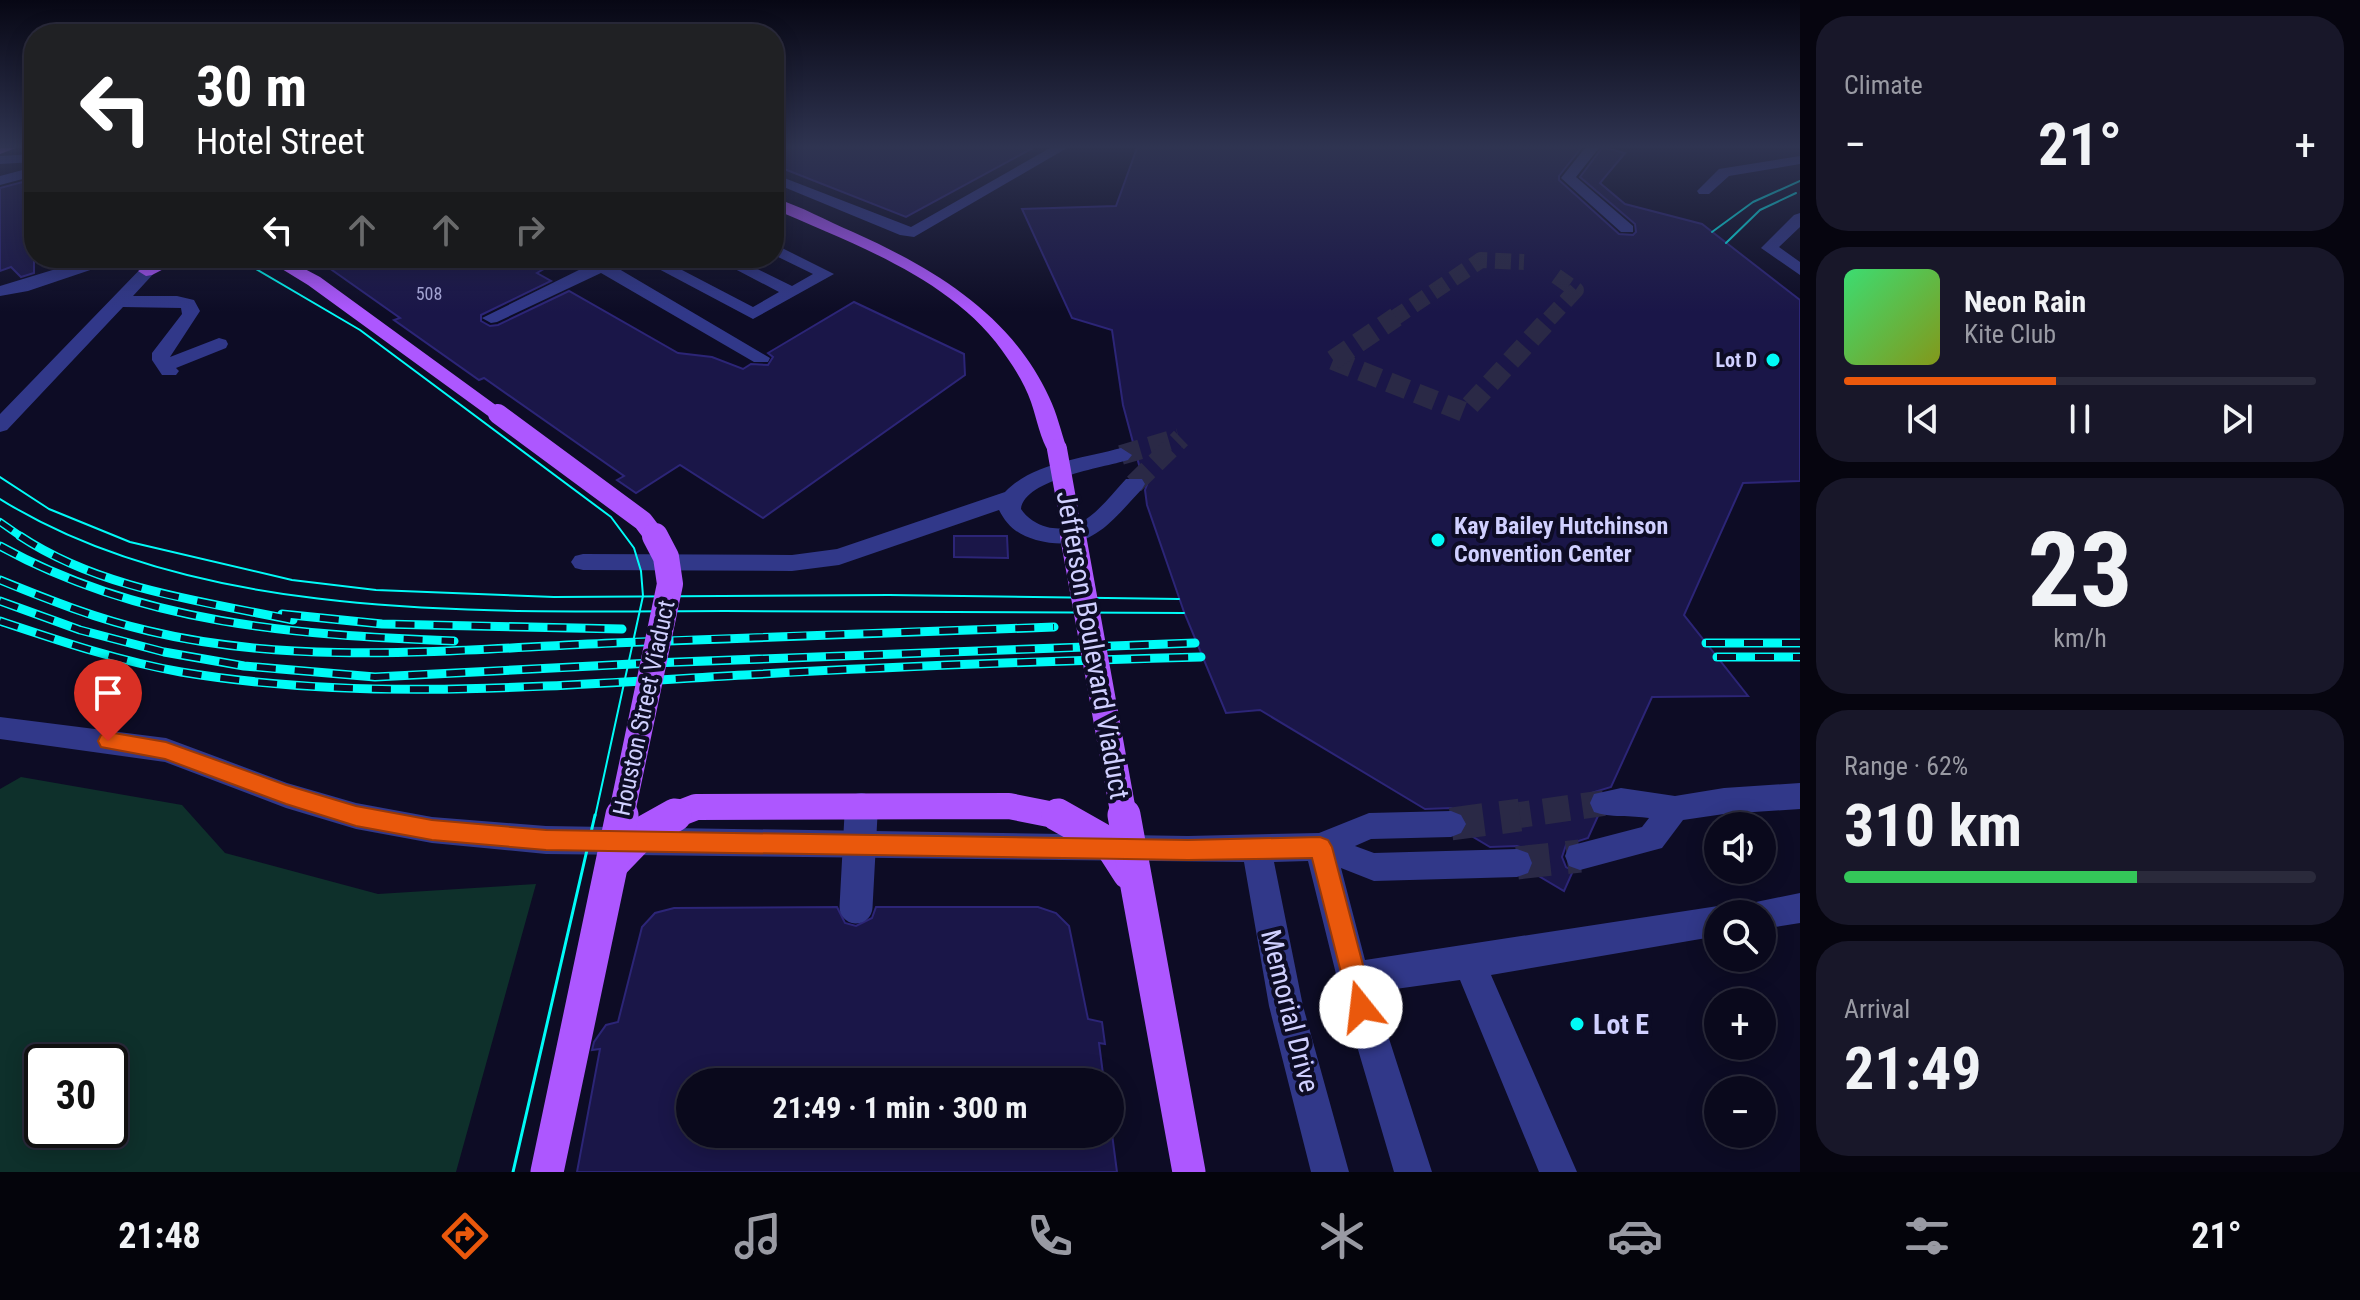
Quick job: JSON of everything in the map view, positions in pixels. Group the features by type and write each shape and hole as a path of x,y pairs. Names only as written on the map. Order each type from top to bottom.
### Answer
{"main road":[{"name":"Jefferson Boulevard Viaduct","path":"784,208 927,275 963,300 992,325 1014,351 1032,378 1048,414 1057,449 1189,1172"},
{"name":"Houston Street Viaduct","path":"290,268 314,281 643,521 662,542 669,566 670,584 547,1172"},
{"path":"611,864 642,831 665,816 696,807 1009,806 1061,815 1111,845 1137,885"}],"street":[{"path":"834,203 906,232 914,232 966,203"},
{"path":"1597,203 1627,229"},
{"path":"1800,218 1769,248 1800,270"},
{"path":"665,268 753,314 826,274 784,254"},
{"path":"0,291 78,268"},
{"path":"0,426 148,268"},
{"path":"491,318 589,268"},
{"path":"614,268 761,358"},
{"path":"743,268 792,292"},
{"path":"116,302 177,301 191,307 191,314 161,353 167,368 219,344"},
{"path":"583,562 792,563 839,557 1012,497 1028,483 1121,455"},
{"path":"1012,497 1013,517 1021,526 1033,533 1063,537 1088,529 1134,484"},
{"path":"2,731 166,750 286,795 356,816 432,830 546,840 1188,850 1320,847 1376,867 1517,863"},
{"path":"1604,803 1621,801 1675,809 1724,801 1800,796"},
{"path":"856,907 861,806"},
{"path":"1580,856 1651,838 1675,809"},
{"path":"1320,847 1369,826 1451,824"},
{"path":"1320,847 1353,978 1413,1172"},
{"name":"Memorial Drive","path":"1256,848 1286,1006 1330,1172"},
{"path":"1776,912 1800,908"},
{"path":"1353,978 1704,923"},
{"path":"1469,962 1558,1172"}],"green space":[{"path":"21,777 182,805 225,853 378,894 536,884 456,1172 0,1172 0,789"}],"building":[{"path":"0,203 24,203 24,268 34,268 34,273 21,277 11,267 0,271"},
{"path":"870,203 932,203 906,217"},
{"name":"Kay Bailey Hutchinson Convention Center","path":"1117,203 1584,203 1619,234 1633,235 1636,232 1635,224 1610,203 1623,203 1702,224 1800,300 1800,481 1743,483 1684,615 1748,696 1652,697 1611,787 1591,793 1587,804 1591,813 1598,816 1588,838 1566,845 1562,857 1566,867 1573,871 1564,891 1532,872 1535,862 1529,850 1517,846 1490,847 1465,832 1469,823 1462,812 1451,808 1425,809 1260,710 1226,713 1184,612 1147,505 1145,490 1148,482 1142,476 1123,405 1112,330 1072,318 1022,209 1116,206"},
{"path":"329,268 538,268 542,270 537,273 551,281 481,315 481,321 490,326 498,325 569,291 678,353 712,357 743,369 751,364 768,365 773,357 768,353 854,302 964,354 965,375 763,518 680,465 636,493 617,480 624,476 484,378 479,380 394,320 400,318"},
{"path":"954,536 1007,536 1008,558 954,557"},
{"path":"837,907 845,923 856,926 872,918 876,907 1038,907 1056,913 1069,926 1088,1019 1102,1022 1105,1044 1099,1043 1102,1068 676,1068 676,1148 1114,1148 1117,1172 577,1172 600,1049 592,1050 594,1042 606,1025 618,1022 642,927 655,913 674,908"}],"tunnel":[{"path":"1393,319 1481,260 1524,262"},
{"path":"1549,319 1576,290 1552,273"},
{"path":"1396,317 1333,360 1464,412 1551,317"},
{"path":"1121,455 1179,438"},
{"path":"1134,484 1181,438"},
{"path":"1509,816 1604,803"},
{"path":"1509,816 1520,815"},
{"path":"1451,824 1509,816"},
{"path":"1517,863 1580,856"}],"tram line":[{"path":"1712,232 1752,203"},
{"path":"1726,243 1760,210 1775,203"},
{"path":"254,268 360,330 611,517 634,548 641,571 643,596"},
{"path":"0,477 49,509 130,542 292,580 376,590 554,597 643,596"},
{"path":"0,499 80,540 166,570 257,590 352,602 447,609 640,611"},
{"path":"643,596 889,595 1179,599"},
{"path":"640,611 643,596"},
{"path":"595,817 640,611"},
{"path":"640,611 1184,613"},
{"path":"513,1172 595,815"}],"railway":[{"path":"0,522 21,536"},
{"path":"21,536 83,569 117,581 187,599 293,620"},
{"path":"0,546 108,593 164,609 278,629 454,641"},
{"path":"0,580 92,615 149,631 206,642 322,652 380,653 1054,627"},
{"path":"0,601 80,630 164,652 244,666 375,677 652,663 1195,643"},
{"path":"282,614 382,624 622,629"},
{"path":"0,621 112,656 181,672 322,687 534,687 916,666 1201,657"},
{"path":"1706,643 1800,643"},
{"path":"1717,657 1800,657"}],"place":[{"name":"Lot D","path":"1773,360"},
{"name":"Kay Bailey Hutchinson Convention Center","path":"1438,540"},
{"name":"Lot E","path":"1577,1024"}],"route":[{"path":"108,741 166,750 286,795 356,816 432,830 546,840 1188,850 1320,847 1361,1007"}]}
